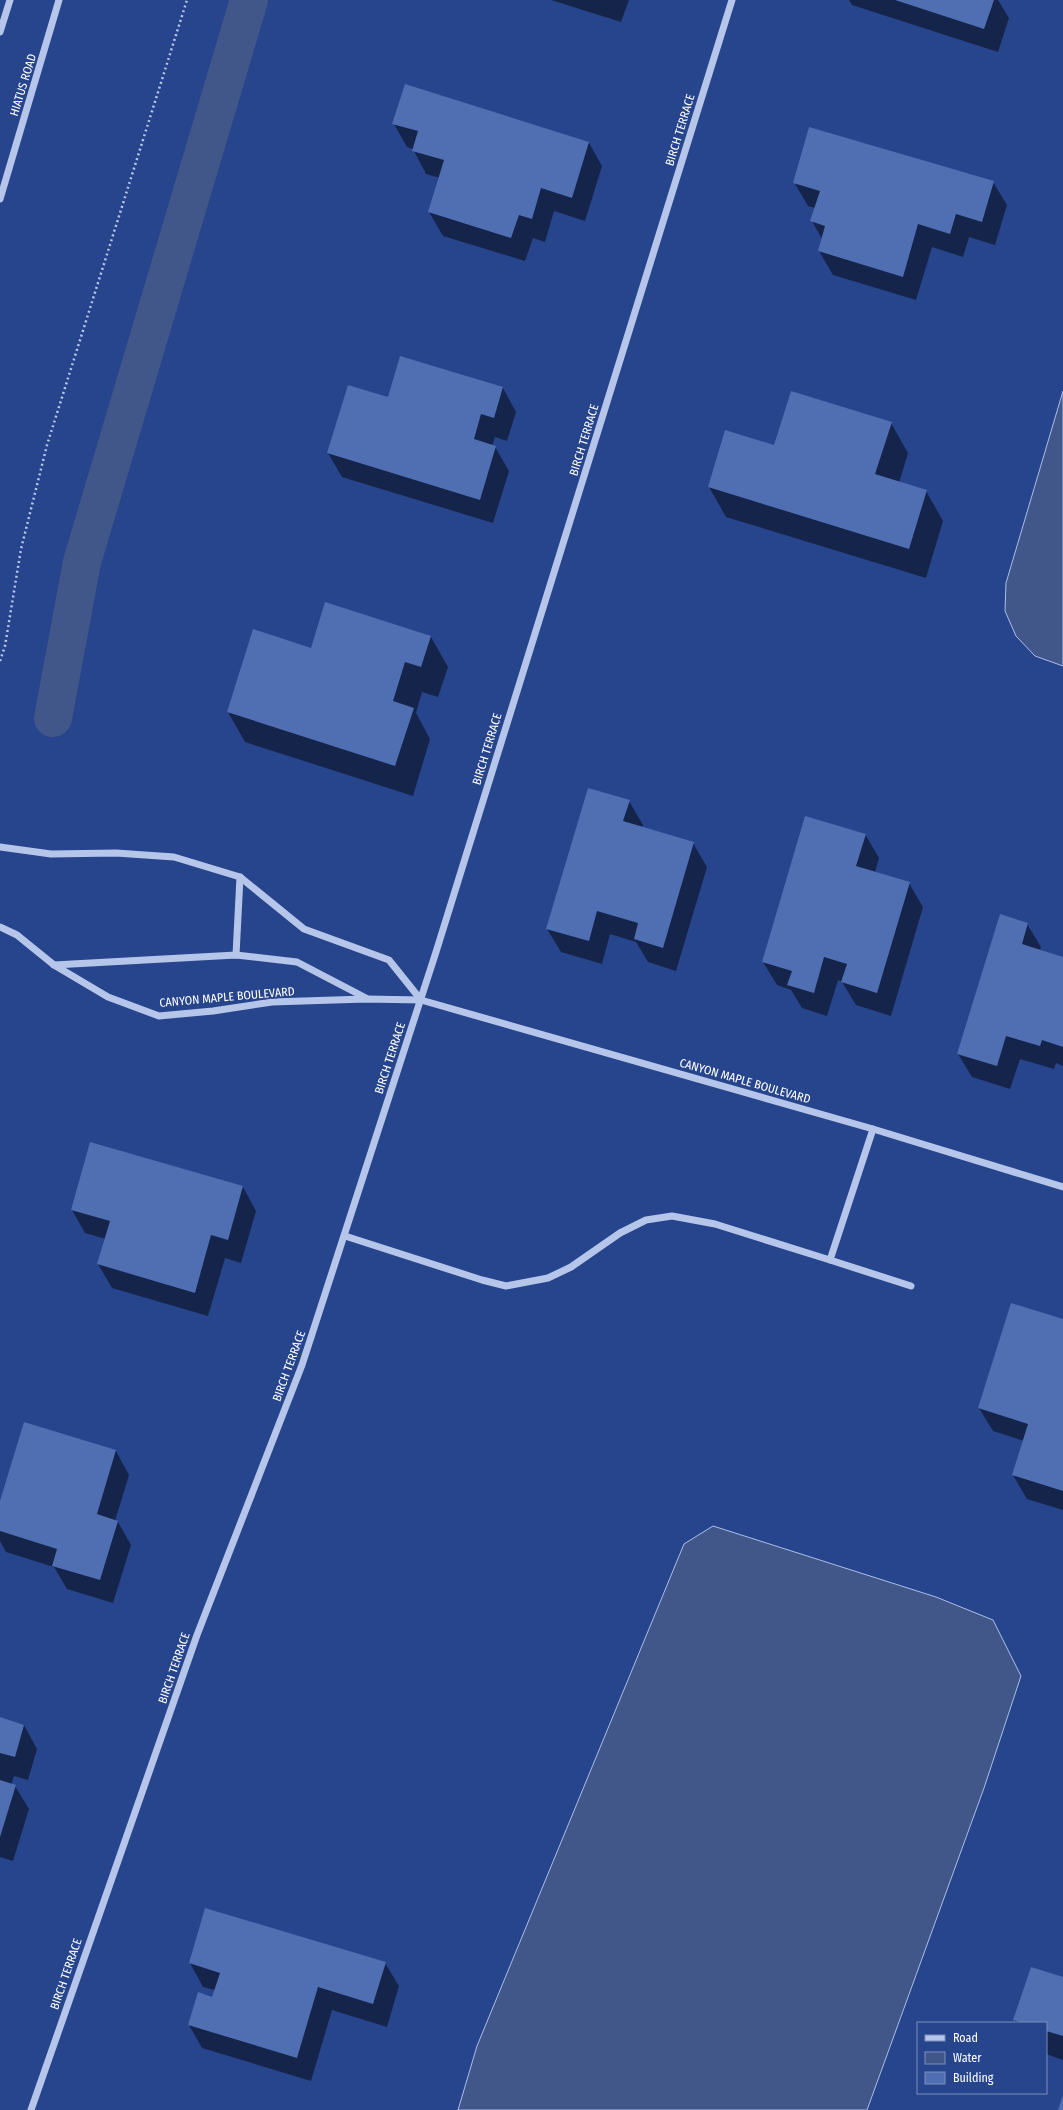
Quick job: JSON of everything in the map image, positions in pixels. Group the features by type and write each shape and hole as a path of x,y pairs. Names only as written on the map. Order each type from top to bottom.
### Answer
{"street":[{"path":"0,32 10,0"},
{"name":"HIATUS ROAD","path":"0,199 59,0"},
{"name":"BIRCH TERRACE","path":"31,2110 197,1635 302,1365 421,1000 732,0"},
{"path":"0,847 51,854 116,853 174,857 240,877 304,929 389,960 421,1000"},
{"path":"236,955 240,877"},
{"name":"CANYON MAPLE BOULEVARD","path":"0,927 17,935 54,965 108,997 159,1016 213,1011 272,1002 366,999 421,1000 872,1129 1063,1187"},
{"name":"CANYON MAPLE BOULEVARD","path":"54,965 236,955 297,962 366,999"},
{"path":"830,1260 872,1129"},
{"path":"344,1236 482,1280 506,1286 548,1278 571,1267 620,1233 646,1220 672,1216 715,1224 911,1286"}],"path":[{"path":"0,661 5,646 21,549 47,445 187,0"}],"water":[{"path":"1063,391 1063,666 1035,656 1016,636 1005,611 1006,583"},
{"path":"713,1526 936,1597 993,1620 1021,1676 984,1788 867,2110 458,2110 477,2046 684,1544"}],"building":[{"path":"895,0 994,0 984,29"},
{"path":"405,84 589,142 572,198 541,188 532,219 519,215 511,238 428,212 444,160 412,151 418,131 392,124"},
{"path":"809,127 994,181 982,222 956,214 950,234 918,224 903,277 818,251 825,226 810,221 820,191 793,183"},
{"path":"400,356 503,387 494,418 481,414 474,439 496,446 480,500 327,453 348,385 388,397"},
{"path":"791,391 892,422 875,474 927,490 909,549 708,487 725,430 774,445"},
{"path":"325,602 431,636 421,667 405,662 393,701 414,708 395,766 227,712 253,629 311,648"},
{"path":"588,788 630,800 623,821 694,842 663,948 634,939 638,923 597,911 589,941 546,929"},
{"path":"805,816 866,834 856,866 910,882 877,993 841,982 847,964 824,957 814,993 787,985 792,971 762,962"},
{"path":"1000,914 1028,923 1022,944 1063,957 1063,1047 1042,1040 1040,1046 1006,1036 997,1066 957,1054"},
{"path":"90,1142 243,1186 228,1240 211,1235 195,1293 97,1264 110,1221 71,1210"},
{"path":"1011,1303 1063,1319 1063,1491 1012,1475 1028,1424 978,1408"},
{"path":"24,1422 116,1450 97,1514 118,1521 100,1580 52,1566 57,1549 0,1531 0,1501"},
{"path":"0,1717 24,1725 15,1757 0,1753"},
{"path":"0,1780 16,1785 0,1837"},
{"path":"205,1908 386,1962 373,2004 318,1987 297,2058 188,2025 198,1992 212,1997 220,1973 189,1963"},
{"path":"1031,1967 1063,1977 1063,2036 1047,2031 1047,2022 1020,2022 1013,2020"},
{"path":"1063,2095 1063,2110 1058,2110"}],"waterway":[{"path":"53,718 82,562 249,0"}]}
